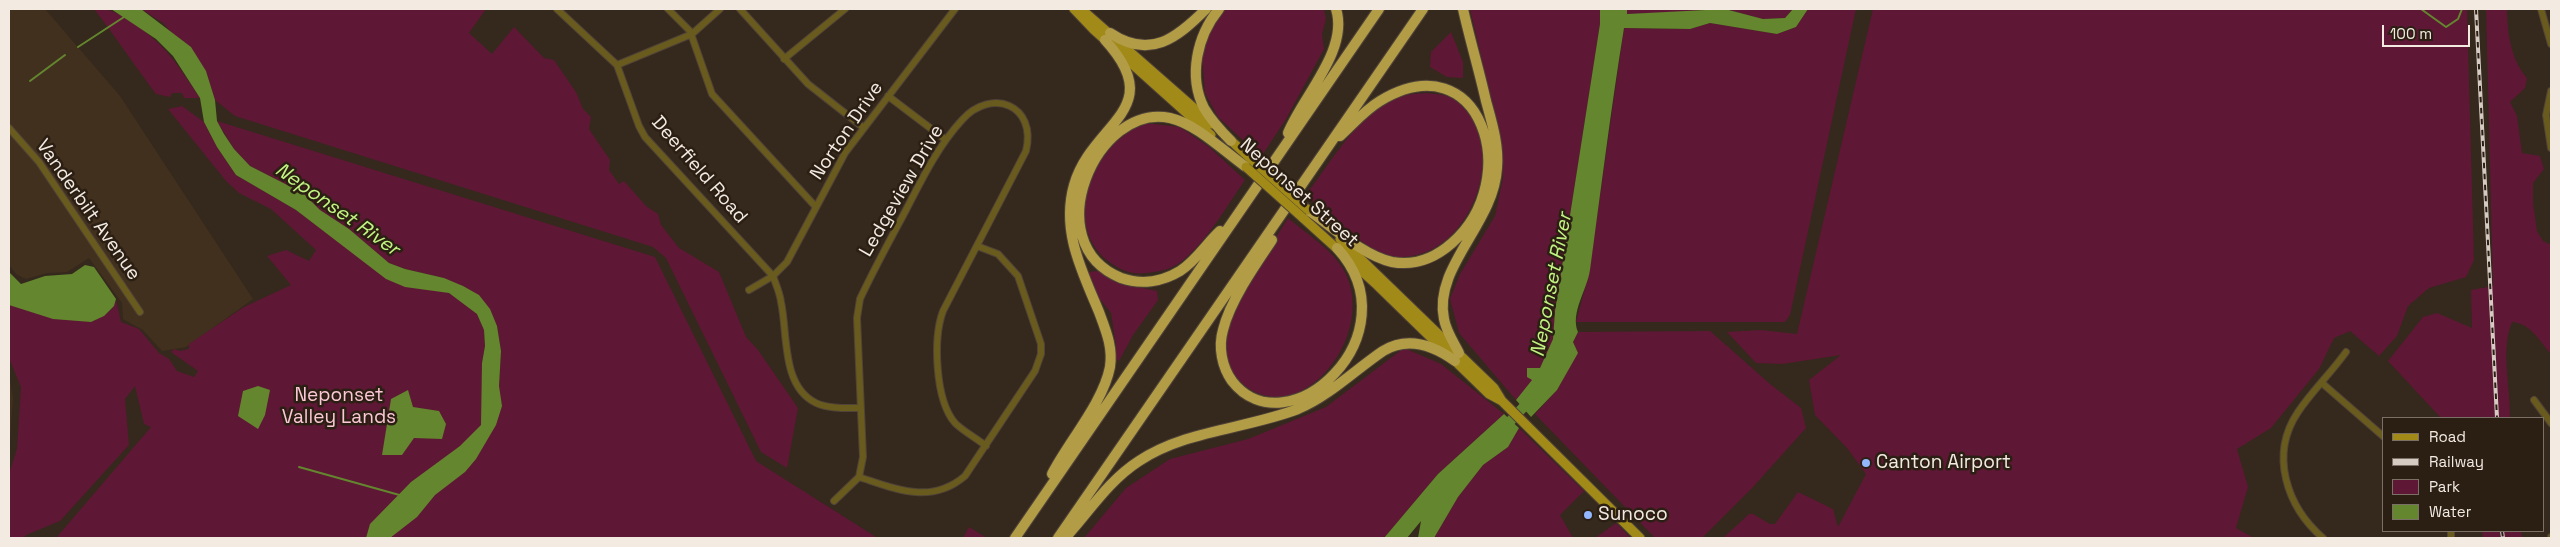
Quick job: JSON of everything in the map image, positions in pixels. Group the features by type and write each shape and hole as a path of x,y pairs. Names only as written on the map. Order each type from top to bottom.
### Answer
{"highway":[{"path":"1108,36 1133,43 1157,44 1179,35 1206,9"},
{"path":"1218,9 1200,42 1196,81 1204,108 1231,141"},
{"path":"1279,154 1292,124 1334,49 1339,28 1336,9"},
{"path":"1015,538 1379,9"},
{"path":"1058,538 1423,9"},
{"path":"1457,357 1444,323 1442,309 1444,290 1451,271 1490,204 1498,162 1494,133 1463,9"},
{"path":"1035,509 1056,468 1101,390 1110,366 1111,351 1108,335 1076,257 1070,220 1073,191 1081,167 1091,149 1126,109 1130,99 1131,87 1127,72 1108,36"},
{"path":"1306,214 1377,257 1396,262 1413,262 1433,256 1456,239 1476,214 1485,191 1489,160 1484,127 1467,103 1454,93 1440,88 1418,87 1386,98 1363,114 1327,148"},
{"path":"1237,215 1183,269 1164,279 1144,282 1120,277 1099,264 1084,242 1078,219 1083,186 1095,159 1116,135 1143,119 1162,117 1181,121 1249,163"},
{"path":"1286,208 1275,235 1238,296 1222,330 1221,349 1225,366 1233,381 1245,392 1271,403 1294,400 1324,383 1345,360 1359,330 1363,300 1356,274 1337,248"},
{"path":"1065,538 1119,476 1157,451 1182,441 1305,406 1383,351 1395,346 1411,343 1425,345 1457,357"}],"main road":[{"name":"Neponset Street","path":"1074,9 1231,141 1249,163"},
{"name":"Neponset Street","path":"1081,9 1108,36 1306,214 1378,273 1489,394 1502,401 1640,538"},
{"name":"Neponset Street","path":"1306,214 1337,248 1457,357"}],"street":[{"name":"Deerfield Road","path":"557,9 617,65 639,126 645,137 773,276"},
{"path":"668,9 692,34 712,94 815,206"},
{"path":"617,65 692,34 720,9"},
{"path":"740,9 808,84 864,128"},
{"path":"784,59 845,9"},
{"name":"Norton Drive","path":"748,290 773,276 787,262 815,206 846,153 955,9"},
{"path":"2541,9 2551,44"},
{"path":"2551,91 2546,116 2551,148"},
{"path":"888,96 946,140"},
{"name":"Ledgeview Drive","path":"859,477 862,457 858,318 860,299 927,171 946,140 963,118 988,103 1012,107 1021,114 1026,121 1028,140 1026,151 943,311 938,327 944,405 956,424 986,446"},
{"name":"Vanderbilt Avenue","path":"9,128 39,162 140,312"},
{"path":"834,501 859,477 917,493 940,491 955,485 965,476 1035,372 1041,354 1041,344 1018,276 998,254 977,246"},
{"path":"773,276 781,301 791,372 803,393 817,404 843,408 861,408"},
{"path":"2323,538 2301,516 2291,499 2285,476 2285,443 2294,418 2346,352"},
{"path":"2322,383 2382,434"},
{"path":"2534,400 2551,423"}],"shaded area":[{"path":"9,9 45,9 120,96 253,299 186,347 162,351 143,330 123,319 122,303 89,258 67,272 47,273 26,279 16,274 9,265"},
{"path":"9,374 13,398 9,454"}],"green space":[{"path":"94,9 119,14 145,31 178,65 200,98 184,98 182,93 172,93 170,97 156,94"},
{"path":"141,9 486,9 469,33 492,54 514,27 544,58 554,60 576,92 583,109 591,117 589,129 610,160 609,170 619,184 624,181 646,206 658,214 661,225 679,248 719,272 746,337 758,350 798,408 787,468 761,452 666,258 653,247 235,116 215,100 206,71 163,23"},
{"path":"1224,9 1324,9 1326,19 1322,34 1324,49 1286,119 1261,157 1218,117 1205,93 1202,56 1208,32"},
{"path":"1470,9 1600,9 1600,24 1555,311 1553,339 1540,368 1534,370 1533,380 1516,400 1459,333 1450,299 1460,274 1495,216 1503,178 1502,146"},
{"path":"1627,9 1706,9 1689,12 1627,14"},
{"path":"1725,9 1793,9 1785,18 1763,19"},
{"path":"1808,9 1856,9 1790,315 1785,322 1576,322 1589,273 1624,28 1690,29 1710,23 1777,34 1796,27"},
{"path":"1873,9 2467,9 2474,260 2466,277 2429,288 2408,306 2397,336 2379,356 2350,331 2334,338 2319,369 2271,428 2237,449 2248,487 2236,528 2254,538 1723,538 1749,514 1753,514 1770,524 1775,524 1798,492 1833,509 1838,527 1866,474 1847,448 1815,415 1809,380 1841,355 1782,364 1756,363 1727,332 1761,330 1797,334"},
{"path":"2486,9 2507,9 2511,45 2517,63 2527,78 2525,88 2510,102 2517,116 2522,153 2540,156 2544,169 2533,183 2533,203 2537,231 2543,241 2551,245 2551,354 2530,330 2519,323 2512,322 2506,357 2510,417 2440,417 2388,361 2423,317 2437,313 2472,328 2471,290 2493,286"},
{"path":"1451,32 1463,62 1463,78 1447,77 1430,67 1431,52"},
{"path":"1426,93 1452,98 1471,117 1480,140 1482,166 1477,192 1466,217 1449,237 1428,251 1403,257 1388,257 1369,247 1306,195 1342,146 1373,112 1394,98"},
{"name":"Neponset Valley Lands","path":"182,106 204,122 217,147 236,175 296,210 341,244 428,288 449,293 477,314 484,330 485,346 482,363 499,386 501,351 497,326 444,278 405,269 389,263 349,229 320,210 303,193 250,166 234,149 217,121 655,257 756,461 876,537 895,538 56,538 151,427 144,424 135,386 125,399 129,445 60,521 26,535 24,538 9,538 9,474 17,449 21,387 9,358 9,305 91,322 110,310 116,299 121,322 139,329 159,353 169,359 177,371 194,377 198,371 171,352 174,349 180,351 189,349 189,344 244,307 291,285 267,256 286,250 309,261 316,250 271,209 239,193 226,181 168,109"},
{"path":"1142,124 1180,127 1209,147 1245,180 1208,233 1182,261 1165,270 1151,273 1135,273 1112,264 1095,248 1088,232 1085,215 1086,197 1091,179 1099,163 1110,148 1135,127"},
{"path":"1288,218 1322,245 1339,263 1351,288 1352,315 1345,341 1332,365 1313,384 1291,395 1267,396 1244,385 1235,376 1227,360 1225,342 1227,329 1241,297"},
{"path":"1098,271 1133,286 1157,291 1158,300 1133,335 1119,361 1116,359 1111,313 1094,292 1088,272"},
{"path":"1710,331 1770,384 1801,408 1806,428 1753,487 1702,538 1655,538 1535,414 1557,390 1577,353 1573,342 1578,332"},
{"path":"1404,348 1441,364 1504,414 1438,474 1384,538 1084,538 1126,488 1170,459 1248,439 1326,407"},
{"path":"1519,428 1584,491 1560,515 1573,538 1434,538 1458,497 1483,465 1508,447"},
{"path":"1616,523 1631,538 1595,538"},
{"path":"969,527 987,538 963,538"},
{"path":"2482,532 2521,532 2522,538 2483,538"}],"water":[{"path":"111,9 141,9 191,47 206,71 215,100 217,121 234,149 250,166 303,193 320,210 349,229 389,263 405,269 444,278 463,286 479,295 490,309 497,326 501,351 499,386 502,406 496,425 476,459 465,472 435,495 417,517 390,538 366,538 370,524 411,482 460,446 481,425 482,363 485,346 484,330 477,314 449,293 405,287 386,279 296,210 236,175 217,147 204,122 200,98 173,56 156,39"},
{"path":"1600,9 1627,9 1627,14 1725,9 1763,19 1785,18 1793,9 1808,9 1796,27 1777,34 1710,23 1690,29 1624,28 1590,270 1577,309 1576,325 1578,332 1573,342 1578,353 1557,390 1531,417 1516,400 1532,380 1527,377 1527,368 1540,368 1553,339 1555,311 1600,24"},
{"path":"85,265 94,267 116,299 114,306 104,316 91,322 53,319 9,305 9,272 21,284 45,276 72,274"},
{"path":"258,386 270,390 265,415 258,429 238,416 243,391"},
{"path":"408,390 413,407 439,411 446,424 442,439 414,438 402,455 382,455 391,399"},
{"path":"1504,414 1519,428 1508,447 1483,465 1458,497 1434,538 1418,538 1421,521 1407,538 1384,538 1438,474"}],"waterway":[{"path":"2421,9 2446,27 2458,19 2462,9"},
{"path":"78,47 124,17"},
{"path":"30,81 65,55"},
{"name":"Neponset River","path":"1502,430 1531,399"},
{"path":"299,467 403,496"}],"railway":[{"path":"2476,9 2497,417"},
{"path":"2502,532 2503,538"}],"place":[{"name":"Canton Airport","path":"1866,463"},
{"name":"Sunoco","path":"1588,515"}]}
